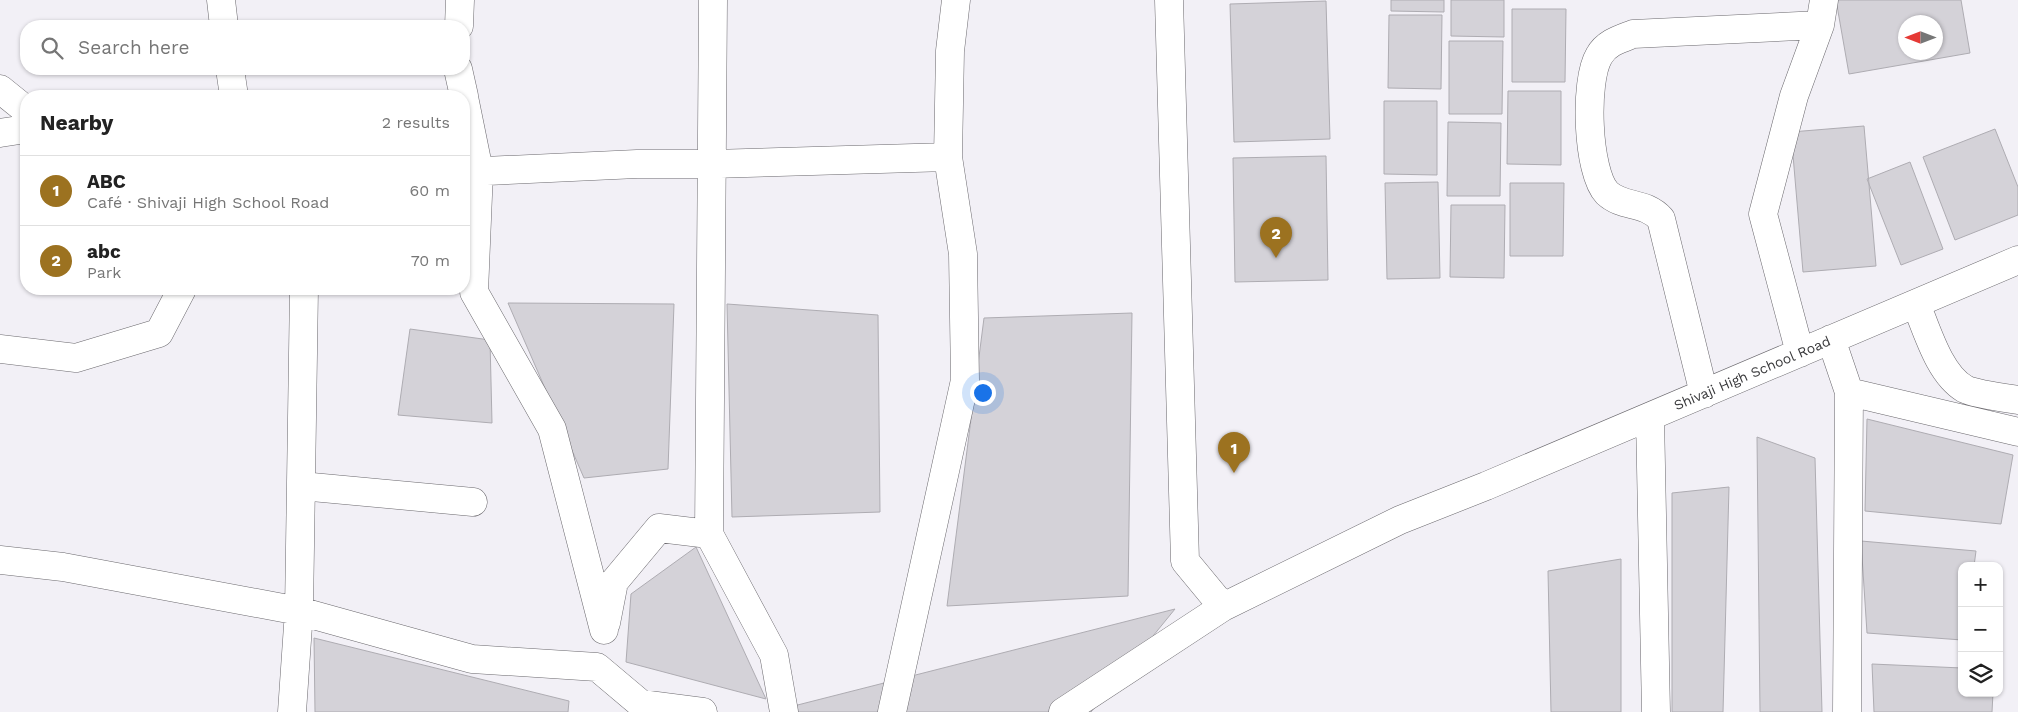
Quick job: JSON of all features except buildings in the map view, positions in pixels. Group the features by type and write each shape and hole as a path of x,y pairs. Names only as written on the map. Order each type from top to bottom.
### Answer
{"street":[{"path":"220,0 223,20"},
{"path":"459,20 460,0"},
{"path":"713,0 709,534 774,655 784,712"},
{"path":"892,712 964,380 963,254 948,157 950,51 956,0"},
{"path":"1169,0 1184,561 1223,607"},
{"path":"1704,394 1661,219 1654,212 1644,207 1619,201 1607,193 1599,180 1595,165 1589,115 1591,78 1599,56 1612,42 1633,34 1822,13 1794,96 1763,214 1800,353"},
{"path":"231,75 233,90"},
{"path":"459,75 462,90"},
{"path":"0,89 20,105"},
{"path":"0,133 20,130"},
{"path":"604,630 552,429 474,292 471,172 637,164 712,164 948,157"},
{"name":"Shivaji High School Road","path":"1063,712 1223,607 1400,520 1486,486 2018,260"},
{"path":"0,349 76,358 159,333 179,295"},
{"path":"292,712 299,611 304,295"},
{"path":"1916,304 1950,377 1966,390 2018,400"},
{"path":"1831,339 1849,392 1847,712"},
{"path":"1849,392 2018,432"},
{"path":"1650,417 1656,712"},
{"path":"301,486 473,502"},
{"path":"597,667 614,582 658,528 709,534"},
{"path":"0,560 63,567 299,611 472,659 597,667 639,708 703,712"}],"place":[{"name":"abc","path":"1276,258"},
{"name":"ABC","path":"1234,473"}]}
